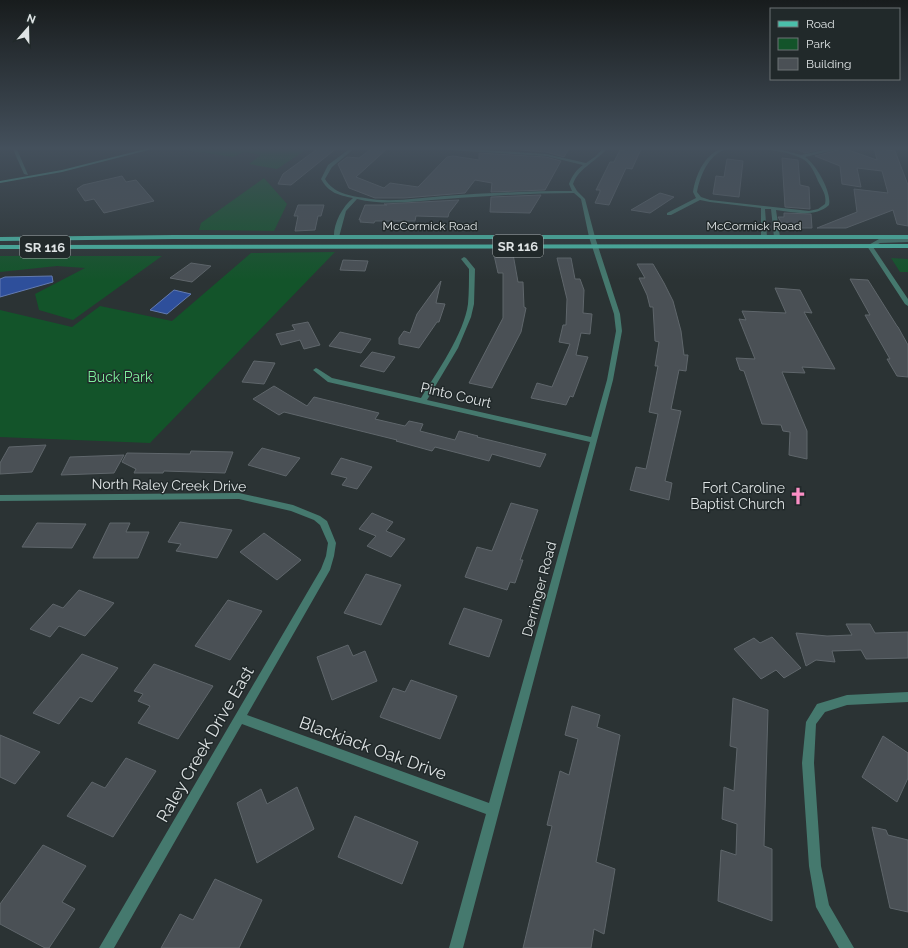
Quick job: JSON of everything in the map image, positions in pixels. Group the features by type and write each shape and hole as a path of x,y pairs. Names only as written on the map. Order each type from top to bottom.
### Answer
{"main road":[{"name":"McCormick Road","path":"0,239 174,237 908,237"},
{"path":"128,246 160,242 174,237"},
{"name":"McCormick Road","path":"0,247 908,246"}],"street":[{"path":"332,191 344,197 355,199 390,201 521,192 575,192"},
{"path":"695,191 699,198 710,201 773,209 814,211 827,205 828,196 826,191"},
{"name":"Derringer Road","path":"456,948 610,380 619,331 613,298 592,237 583,199 575,192"},
{"path":"669,214 699,198"},
{"path":"336,237 341,214 344,208 355,199"},
{"path":"763,208 764,237"},
{"path":"773,209 777,237"},
{"path":"908,240 879,241 870,246 908,304"},
{"path":"423,401 455,348 468,317 471,304 472,270 464,259"},
{"name":"Pinto Court","path":"316,370 330,380 594,440"},
{"name":"North Raley Creek Drive","path":"0,498 239,496 293,508 317,518 324,523 332,543 330,556"},
{"name":"Raley Creek Drive East","path":"106,948 325,570 330,556"},
{"path":"847,948 823,907 815,866 808,763 812,722 821,708 847,700 908,697"},
{"name":"Blackjack Oak Drive","path":"240,718 494,811"}],"green space":[{"path":"245,191 276,191 287,204 274,231 199,230 201,223"},
{"name":"Buck Park","path":"335,252 150,443 0,437 0,310 72,327 100,306 172,321 251,253"},
{"path":"0,256 162,256 73,320 39,310 35,294 85,268 57,266 0,272"},
{"path":"891,258 908,259 908,272 900,272"}],"water":[{"path":"52,276 53,282 0,297 0,279 5,277"},
{"path":"174,290 191,294 167,314 150,310"}],"building":[{"path":"78,191 146,191 154,201 104,213 94,199 85,201"},
{"path":"357,191 466,191 465,193 404,198 375,198"},
{"path":"615,191 609,205 595,203 600,192"},
{"path":"713,191 740,191 739,197 713,194"},
{"path":"784,191 809,191 810,209 785,207"},
{"path":"854,191 888,193 888,191 908,191 908,226 897,224 893,210 846,228 817,228 857,212"},
{"path":"660,193 674,197 650,213 631,210"},
{"path":"541,195 530,213 490,212 491,197"},
{"path":"459,200 449,213 448,217 416,216 415,221 375,221 374,223 360,222 361,220 359,220 365,205"},
{"path":"298,205 324,205 321,216 318,216 315,230 295,231 298,216 294,216"},
{"path":"784,213 811,214 812,228 785,228 778,217 784,217"},
{"path":"513,254 518,282 523,282 524,307 526,308 521,332 492,388 469,383 503,318 503,273 498,273 494,255"},
{"path":"557,258 571,258 575,279 580,279 584,290 583,313 592,314 590,334 581,333 576,355 588,357 573,397 570,396 566,405 531,398 537,383 552,387 570,344 559,342 563,325 566,325 567,299"},
{"path":"343,260 368,261 365,271 340,270"},
{"path":"191,263 211,266 192,282 170,278"},
{"path":"637,264 653,264 664,283 673,301 681,331 684,355 688,355 686,371 679,370 671,409 681,411 665,481 672,483 669,500 630,490 636,467 646,469 658,414 649,412 658,366 655,366 659,342 655,341 653,307 650,307 647,295 639,278 645,278"},
{"path":"850,279 868,280 898,327 908,345 908,377 897,376 887,359 890,359 865,315 870,315"},
{"path":"441,281 436,303 445,304 439,322 437,322 419,348 399,344 399,338 404,331 410,333 417,314"},
{"path":"775,288 800,290 812,313 804,312 835,369 802,367 805,373 782,372 807,431 807,459 789,455 790,432 783,431 781,425 762,424 744,371 740,370 736,358 755,359 739,319 746,320 742,311 786,313"},
{"path":"308,322 320,345 304,349 300,340 281,345 276,334 295,330 292,325"},
{"path":"340,332 371,339 361,353 329,346"},
{"path":"372,352 395,357 384,372 360,366"},
{"path":"254,361 275,363 264,384 242,382"},
{"path":"274,386 307,406 314,397 379,413 375,419 405,426 409,421 423,424 420,431 455,440 459,431 478,436 477,437 546,454 540,467 492,454 489,461 435,447 432,451 396,441 397,440 284,412 279,415 253,399"},
{"path":"46,445 32,472 0,474 0,463 9,447"},
{"path":"262,448 300,458 286,476 248,465"},
{"path":"191,451 233,452 225,473 164,471 163,473 134,473 136,469 122,462 127,453 190,454"},
{"path":"124,455 114,473 61,475 70,457"},
{"path":"341,458 372,467 357,489 342,485 347,478 331,474"},
{"path":"511,503 538,510 520,560 523,560 515,583 510,582 507,590 465,577 477,547 492,551"},
{"path":"372,513 393,522 386,531 405,539 391,557 367,546 376,536 359,529"},
{"path":"180,522 232,530 217,558 176,551 181,544 168,542"},
{"path":"37,523 86,524 72,548 22,547"},
{"path":"110,523 130,523 126,532 149,532 138,558 93,558"},
{"path":"264,533 301,560 277,580 240,552"},
{"path":"366,574 401,585 381,625 344,613"},
{"path":"79,590 114,603 85,636 59,626 50,637 30,629 53,604 63,608"},
{"path":"228,600 262,611 230,660 195,646"},
{"path":"464,608 502,620 489,657 449,644"},
{"path":"846,624 870,624 875,633 908,632 908,658 866,659 861,650 832,651 835,662 816,660 806,666 796,633 827,636 852,635"},
{"path":"772,637 801,668 784,678 776,670 761,679 734,649 754,638 760,643"},
{"path":"348,645 353,656 365,651 377,681 332,700 317,657"},
{"path":"82,654 118,668 92,702 80,697 59,724 33,713"},
{"path":"154,664 213,686 178,739 138,723 150,706 138,701 143,694 134,691"},
{"path":"411,680 457,696 440,739 380,717 393,688 405,692"},
{"path":"733,698 768,710 764,846 772,849 772,921 718,901 721,850 736,855 737,824 722,819 724,787 734,791 737,748 730,746"},
{"path":"572,706 600,715 597,727 620,735 596,862 615,869 604,934 594,929 591,948 523,948 552,826 547,825 560,771 569,775 578,739 565,735"},
{"path":"0,735 40,752 15,784 0,777"},
{"path":"883,736 908,753 908,778 897,802 862,777"},
{"path":"126,758 156,771 113,837 67,816 92,782 105,788"},
{"path":"297,787 314,829 257,863 237,803 261,789 267,804"},
{"path":"355,816 418,842 402,884 338,857"},
{"path":"872,827 886,830 888,835 908,840 908,912 890,908"},
{"path":"43,845 86,866 62,902 75,909 49,948 45,948 0,924 0,904"},
{"path":"215,879 262,900 239,948 161,948 180,914 193,920"}],"place":[{"name":"Fort Caroline Baptist Church","path":"798,496"}]}
